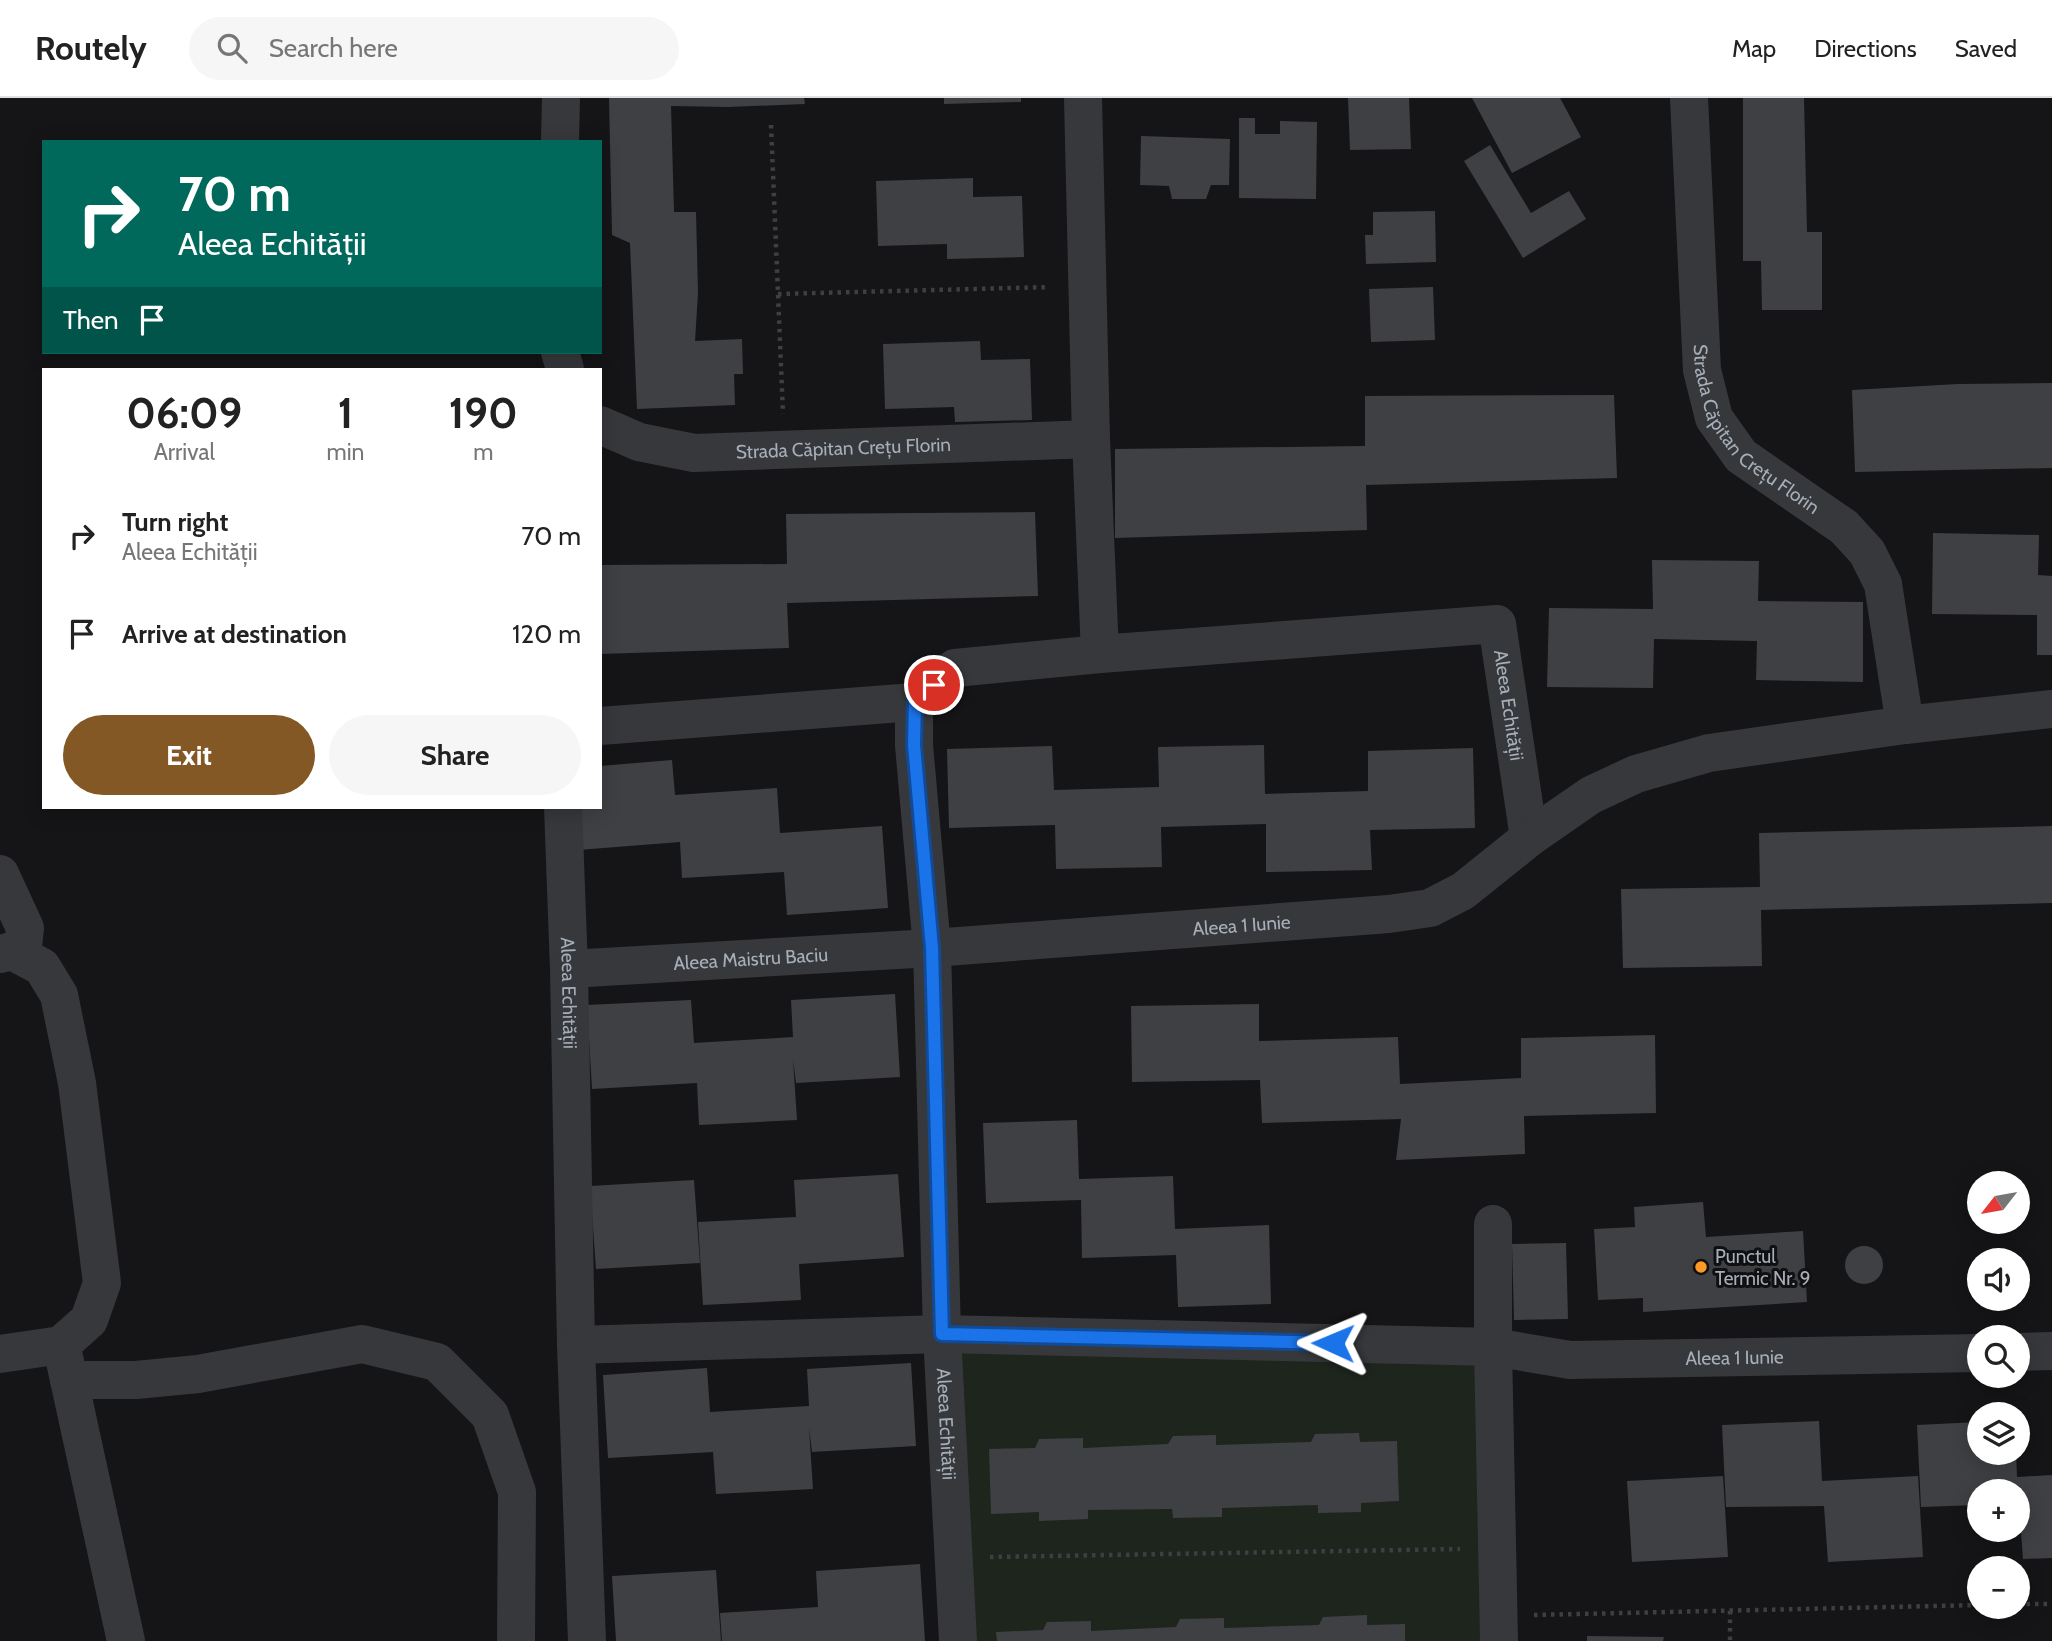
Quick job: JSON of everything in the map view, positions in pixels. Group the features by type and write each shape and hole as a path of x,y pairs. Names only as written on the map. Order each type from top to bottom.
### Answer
{"street":[{"path":"561,98 561,140"},
{"path":"1083,98 1091,439 1100,654"},
{"name":"Strada Căpitan Crețu Florin","path":"1689,98 1702,370 1714,418 1741,456 1844,527 1867,552 1883,584 1905,725"},
{"name":"Strada Căpitan Crețu Florin","path":"602,426 639,442 694,453 1091,439"},
{"name":"Aleea Echității","path":"958,1641 942,1334 932,948 914,745 915,702 955,668 1100,654 1497,624 1529,838"},
{"path":"602,726 915,702"},
{"path":"1529,838 1591,795 1636,774 1709,753 1905,725 2052,709"},
{"name":"Aleea Echității","path":"563,809 576,1345 587,1641"},
{"name":"Aleea 1 Iunie","path":"932,948 1389,914 1430,908 1463,891 1529,838"},
{"path":"0,874 25,928 11,955 42,967 60,995 77,1083 102,1283 89,1320 65,1362 126,1641"},
{"name":"Aleea Maistru Baciu","path":"569,969 932,948"},
{"path":"1493,1224 1498,1629"},
{"name":"Aleea 1 Iunie","path":"576,1345 942,1334 1493,1347 1570,1360 1967,1353"},
{"path":"0,1354 65,1362 136,1380 198,1374 362,1344 437,1362 490,1415 517,1492 516,1641"},
{"path":"2030,1352 2052,1351"}],"path":[{"path":"771,125 784,450"},
{"path":"778,294 1087,287"},
{"path":"954,1557 1498,1549"},
{"path":"2030,1604 2052,1604"},
{"path":"1498,1629 1730,1611 1967,1605"},
{"path":"1730,1611 1730,1641"}],"shaded area":[{"path":"942,1334 1493,1347 1497,1641 958,1641"}],"building":[{"path":"609,98 804,98 805,104 671,106 674,212 696,212 698,293 695,341 742,339 743,374 734,374 735,405 637,409 630,243 612,235"},
{"path":"944,98 1021,98 1021,102 944,104"},
{"path":"1348,98 1409,98 1411,149 1350,150"},
{"path":"1472,98 1560,98 1581,137 1512,173"},
{"path":"1743,98 1804,98 1807,232 1822,232 1822,310 1762,310 1761,261 1743,261"},
{"path":"1239,118 1255,118 1255,134 1280,134 1280,121 1317,122 1316,199 1239,198"},
{"path":"1141,136 1230,139 1229,185 1211,185 1206,199 1172,199 1169,186 1140,185"},
{"path":"1490,145 1531,213 1569,191 1586,219 1523,258 1464,161"},
{"path":"973,178 973,197 1022,196 1024,257 947,259 947,244 878,246 876,181"},
{"path":"1435,211 1436,262 1366,264 1365,235 1373,235 1373,212"},
{"path":"1433,287 1435,340 1371,342 1369,289"},
{"path":"980,341 981,360 1030,359 1032,420 955,422 954,407 885,409 883,344"},
{"path":"2052,383 2052,468 1855,472 1852,390 1958,384"},
{"path":"1614,395 1617,478 1366,485 1367,530 1115,538 1115,449 1365,446 1365,396"},
{"path":"1035,512 1038,596 787,603 789,648 602,654 602,565 787,564 786,514"},
{"path":"1933,533 2039,535 2038,575 2052,576 2052,655 2037,655 2037,615 1932,614"},
{"path":"1652,560 1759,561 1758,601 1863,602 1863,682 1756,680 1757,641 1654,639 1653,688 1547,687 1549,608 1653,609"},
{"path":"1264,745 1265,794 1368,791 1368,751 1473,748 1475,828 1370,830 1372,870 1266,872 1266,824 1161,827 1162,867 1056,869 1055,825 949,828 947,749 1052,746 1054,790 1159,787 1158,747"},
{"path":"672,760 675,795 777,788 780,833 882,826 888,908 787,915 784,872 682,878 680,842 578,850 575,809 602,809 602,766"},
{"path":"2052,826 2052,903 1761,910 1762,966 1623,968 1621,889 1760,887 1759,833"},
{"path":"895,994 900,1077 796,1083 793,1059 797,1120 699,1125 697,1083 592,1089 587,1005 691,1000 694,1043 793,1037 791,1000"},
{"path":"1259,1004 1259,1041 1398,1037 1400,1084 1521,1078 1521,1038 1655,1035 1656,1113 1524,1116 1525,1154 1396,1160 1401,1119 1262,1123 1260,1080 1132,1082 1131,1006"},
{"path":"1077,1120 1079,1179 1173,1176 1175,1229 1269,1225 1271,1304 1178,1307 1176,1255 1082,1258 1081,1200 986,1203 983,1123"},
{"path":"898,1174 904,1257 799,1264 801,1300 703,1305 698,1222 796,1217 794,1180"},
{"path":"694,1180 700,1263 596,1269 590,1186"},
{"name":"Punctul Termic Nr. 9","path":"1703,1202 1706,1237 1803,1231 1807,1302 1643,1312 1643,1298 1598,1300 1594,1229 1635,1227 1634,1207"},
{"path":"1566,1243 1568,1319 1514,1320 1512,1244"},
{"path":"1864,1246 1878,1251 1883,1265 1878,1279 1864,1284 1850,1279 1845,1265 1850,1251"},
{"path":"911,1363 916,1446 812,1452 809,1428 813,1489 716,1494 713,1452 608,1458 603,1375 707,1368 710,1412 809,1406 807,1369"},
{"path":"1819,1421 1822,1481 1918,1476 1923,1557 1828,1562 1824,1506 1726,1507 1722,1425"},
{"path":"1967,1423 1967,1465 2017,1465 2017,1477 2052,1475 2052,1558 2030,1559 2030,1556 2023,1556 2022,1542 2030,1542 2030,1479 1967,1479 1967,1505 1921,1507 1917,1425"},
{"path":"1359,1433 1360,1442 1397,1441 1399,1501 1361,1503 1361,1512 1318,1513 1318,1505 1222,1508 1222,1517 1173,1518 1172,1509 1088,1510 1088,1519 1039,1521 1039,1512 991,1514 989,1449 1035,1448 1039,1439 1083,1438 1083,1448 1168,1444 1173,1436 1216,1435 1216,1445 1311,1442 1315,1434"},
{"path":"1723,1476 1728,1557 1632,1562 1627,1481"},
{"path":"920,1564 925,1641 722,1641 720,1613 818,1607 816,1571"},
{"path":"716,1570 721,1641 616,1641 612,1576"},
{"path":"1367,1615 1367,1625 1405,1624 1405,1641 997,1641 996,1632 1043,1630 1047,1622 1091,1621 1091,1631 1176,1627 1180,1619 1224,1618 1224,1628 1319,1625 1323,1617"},
{"path":"1587,1636 1664,1637 1663,1641 1587,1641"}],"place":[{"name":"Punctul Termic Nr. 9","path":"1701,1267"}],"route":[{"path":"934,685 915,702 914,745 932,948 942,1334 1333,1343"}]}
